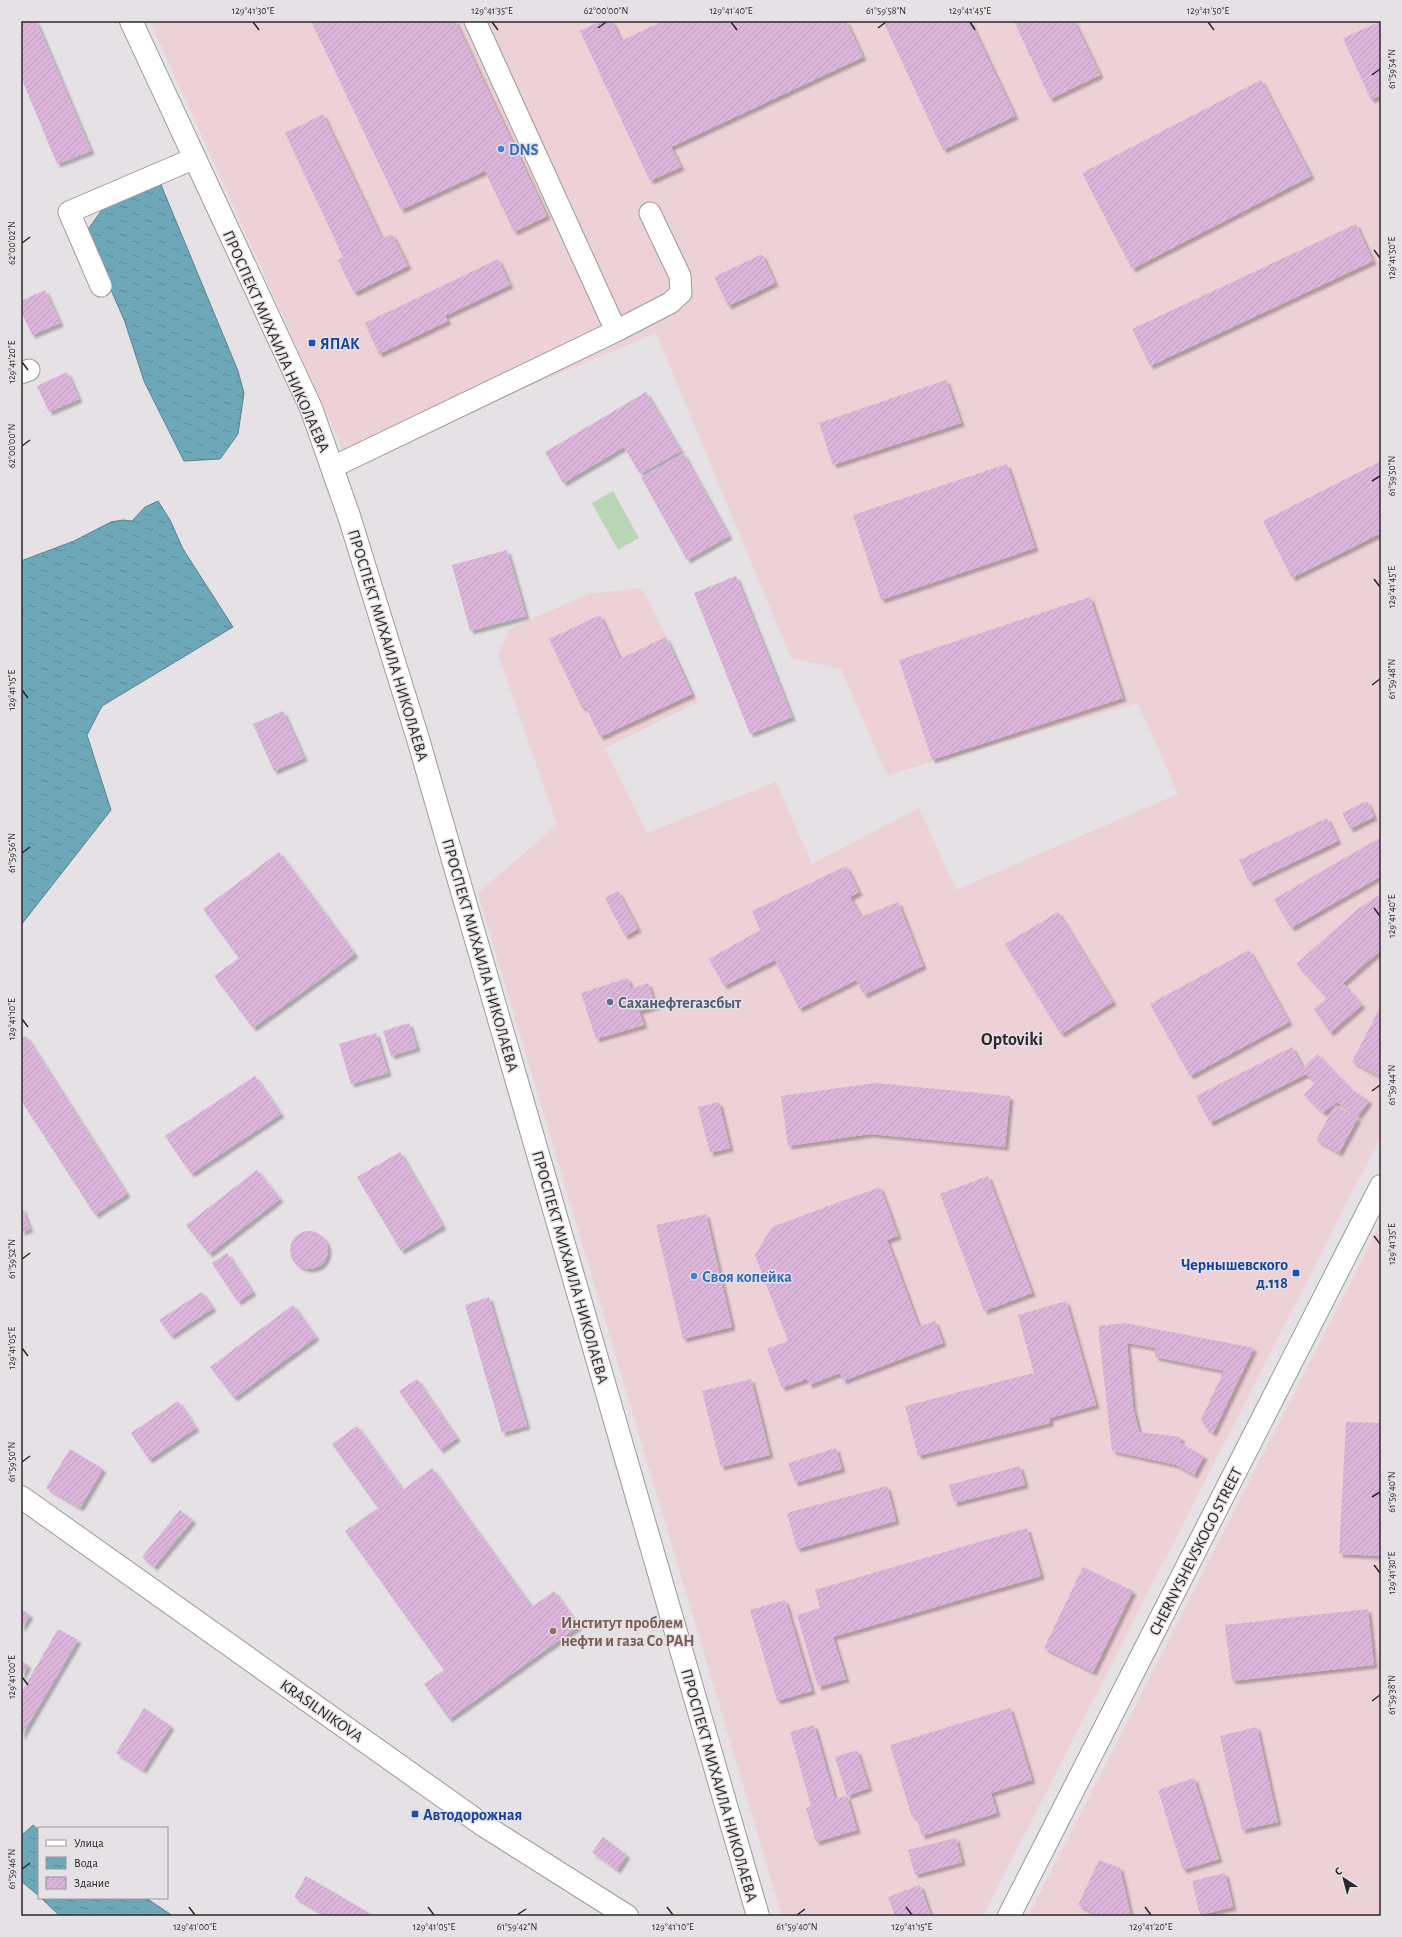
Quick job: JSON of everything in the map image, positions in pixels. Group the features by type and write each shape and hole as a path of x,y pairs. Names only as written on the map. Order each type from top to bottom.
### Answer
{"main road":[{"name":"ПРОСПЕКТ МИХАИЛА НИКОЛАЕВА","path":"131,21 311,408 332,467 416,731 758,1916"},
{"name":"CHERNYSHEVSKOGO STREET","path":"1009,1916 1381,1186"},
{"name":"KRASILNIKOVA","path":"21,1496 483,1825 627,1916"}],"street":[{"path":"475,21 616,331"},
{"path":"101,286 69,212 195,158"},
{"path":"332,467 616,331 670,303 681,293 680,276 650,213"}],"shaded area":[{"path":"150,21 1381,21 1381,1136 983,1916 782,1916 478,893 557,825 498,654 510,629 588,594 642,588 698,702 605,748 647,833 776,782 812,864 919,808 956,890 1178,794 1138,703 887,775 841,669 791,658 656,333 348,461"},
{"path":"1381,1222 1381,1916 1028,1916 1059,1856"}],"green space":[{"path":"613,491 639,538 618,550 592,503"}],"water":[{"path":"159,180 238,371 244,393 238,434 220,459 184,461 144,381 125,322 86,232 112,196"},
{"path":"158,501 170,520 183,549 233,627 102,706 87,735 111,810 21,925 21,618 23,614 21,600 21,561 74,541 111,522 123,520 132,521 145,507"},
{"path":"33,1825 38,1829 38,1895 21,1881 21,1836"},
{"path":"42,1899 148,1899 173,1916 60,1916"}],"building":[{"path":"21,21 36,21 91,151 57,164 21,77"},
{"path":"311,21 455,21 547,216 514,232 485,171 401,210"},
{"path":"601,21 612,21 621,41 663,21 846,21 863,57 671,147 681,167 650,181 580,31"},
{"path":"883,21 970,21 1015,116 943,150"},
{"path":"1014,21 1074,21 1100,75 1050,99"},
{"path":"1381,21 1381,95 1371,100 1343,38"},
{"path":"1261,80 1311,176 1132,269 1082,173"},
{"path":"323,114 382,239 392,234 408,266 354,293 338,260 365,247 343,257 285,133"},
{"path":"1356,224 1373,261 1150,366 1132,329"},
{"path":"762,254 775,283 728,306 714,277"},
{"path":"498,259 510,285 445,316 448,321 379,354 365,323"},
{"path":"45,290 60,323 32,335 21,311 21,301"},
{"path":"67,372 79,399 49,412 37,386"},
{"path":"946,380 961,423 833,465 819,423"},
{"path":"646,392 681,451 640,474 624,447 563,483 545,452"},
{"path":"683,453 729,536 687,560 641,477"},
{"path":"1381,461 1381,533 1292,578 1263,521"},
{"path":"1007,464 1035,548 881,600 853,515"},
{"path":"507,550 526,616 470,631 452,565"},
{"path":"736,576 792,717 750,734 694,593"},
{"path":"1090,597 1123,698 932,760 899,660"},
{"path":"600,615 620,659 666,637 692,694 600,737 586,707 582,708 549,639"},
{"path":"283,711 304,758 274,771 253,724"},
{"path":"1367,801 1374,817 1350,829 1342,813"},
{"path":"1327,818 1338,841 1250,883 1239,860"},
{"path":"1381,837 1381,876 1291,928 1274,899"},
{"path":"279,852 355,954 253,1028 214,976 239,958 203,909"},
{"path":"846,866 859,892 850,897 861,917 898,902 923,966 864,995 856,980 799,1009 775,960 724,986 709,959 760,930 752,911"},
{"path":"618,891 638,929 625,936 605,898"},
{"path":"1381,894 1381,950 1343,983 1362,1005 1330,1033 1314,1009 1327,998 1296,964 1359,908"},
{"path":"1058,912 1113,1002 1061,1034 1005,944"},
{"path":"1249,950 1289,1022 1190,1076 1150,1004"},
{"path":"628,978 631,989 648,983 656,1006 639,1011 644,1025 596,1039 581,993"},
{"path":"1381,1005 1381,1077 1352,1062"},
{"path":"409,1023 417,1048 391,1056 383,1031"},
{"path":"376,1033 388,1073 351,1084 339,1044"},
{"path":"26,1036 127,1194 95,1215 21,1100 21,1039"},
{"path":"1292,1047 1303,1068 1317,1054 1351,1089 1369,1101 1358,1116 1337,1102 1323,1113 1304,1095 1315,1083 1306,1074 1210,1123 1196,1096"},
{"path":"255,1076 281,1114 191,1174 165,1136"},
{"path":"875,1083 1010,1096 1005,1147 870,1134 788,1146 781,1096"},
{"path":"719,1102 730,1148 710,1153 698,1107"},
{"path":"1335,1105 1358,1118 1339,1153 1316,1140"},
{"path":"400,1152 443,1226 401,1251 357,1177"},
{"path":"257,1170 280,1199 209,1254 186,1225"},
{"path":"988,1176 1032,1293 984,1311 940,1194"},
{"path":"880,1187 898,1236 887,1240 919,1327 935,1321 943,1343 843,1381 840,1373 809,1385 807,1379 782,1388 767,1349 788,1341 755,1255 772,1227"},
{"path":"21,1205 30,1229 21,1232"},
{"name":"Своя копейка","path":"706,1214 732,1327 683,1339 656,1225"},
{"path":"309,1231 322,1237 328,1250 322,1263 309,1269 296,1263 290,1250 296,1237"},
{"path":"227,1253 253,1292 238,1302 212,1263"},
{"path":"202,1292 213,1308 171,1336 159,1320"},
{"path":"489,1297 527,1426 502,1433 465,1305"},
{"path":"1066,1301 1096,1405 1050,1418 1050,1423 918,1456 905,1406 1034,1373 1018,1315"},
{"path":"293,1305 316,1337 234,1398 210,1367"},
{"path":"1125,1323 1254,1348 1213,1433 1206,1428 1201,1419 1224,1371 1155,1357 1155,1348 1127,1343 1133,1407 1139,1432 1181,1437 1180,1443 1204,1456 1194,1475 1176,1465 1112,1451 1098,1326"},
{"path":"417,1379 457,1438 440,1450 399,1391"},
{"path":"751,1379 770,1455 721,1467 702,1391"},
{"path":"178,1401 196,1428 149,1460 131,1433"},
{"path":"1346,1422 1381,1423 1381,1556 1339,1554"},
{"path":"357,1426 403,1490 432,1468 532,1607 554,1591 579,1626 449,1719 424,1684 444,1670 345,1531 378,1508 332,1444"},
{"path":"836,1448 842,1469 795,1483 788,1463"},
{"path":"70,1449 103,1469 80,1508 46,1488"},
{"path":"1020,1466 1025,1485 954,1503 949,1485"},
{"path":"887,1486 896,1521 797,1549 787,1513"},
{"path":"180,1510 193,1520 154,1567 142,1557"},
{"path":"1027,1528 1041,1576 833,1637 846,1679 818,1687 797,1615 820,1608 815,1590"},
{"path":"1083,1567 1133,1591 1093,1672 1044,1648"},
{"path":"785,1600 812,1691 777,1701 750,1610"},
{"path":"21,1609 30,1615 21,1629"},
{"path":"1368,1609 1374,1665 1232,1681 1225,1625"},
{"path":"58,1629 78,1640 21,1737 21,1693"},
{"path":"21,1661 28,1665 21,1678"},
{"path":"144,1708 171,1726 143,1770 116,1753"},
{"path":"1010,1708 1032,1780 991,1793 997,1813 922,1836 916,1816 912,1817 890,1745"},
{"path":"814,1725 835,1799 847,1796 857,1830 816,1842 806,1808 811,1806 790,1732"},
{"path":"1257,1727 1278,1822 1242,1830 1220,1736"},
{"path":"857,1750 869,1788 847,1796 835,1757"},
{"path":"1194,1778 1219,1859 1183,1870 1158,1790"},
{"path":"603,1837 627,1855 617,1870 592,1852"},
{"path":"956,1838 962,1862 915,1875 908,1850"},
{"path":"1099,1860 1120,1868 1131,1916 1101,1916 1078,1905"},
{"path":"1225,1873 1233,1907 1200,1915 1192,1881"},
{"path":"306,1876 371,1914 370,1916 327,1916 294,1897"},
{"path":"920,1885 931,1916 895,1916 888,1897"}],"place":[{"name":"DNS","path":"501,149"},
{"name":"ЯПАК","path":"312,343"},
{"name":"Саханефтегазсбыт","path":"610,1002"},
{"name":"Чернышевского д.118","path":"1296,1273"},
{"name":"Своя копейка","path":"694,1276"},
{"name":"Институт проблем нефти и газа Со РАН","path":"553,1631"},
{"name":"Автодорожная","path":"415,1814"}],"district":[{"name":"Optoviki","path":"1012,1039"}]}
